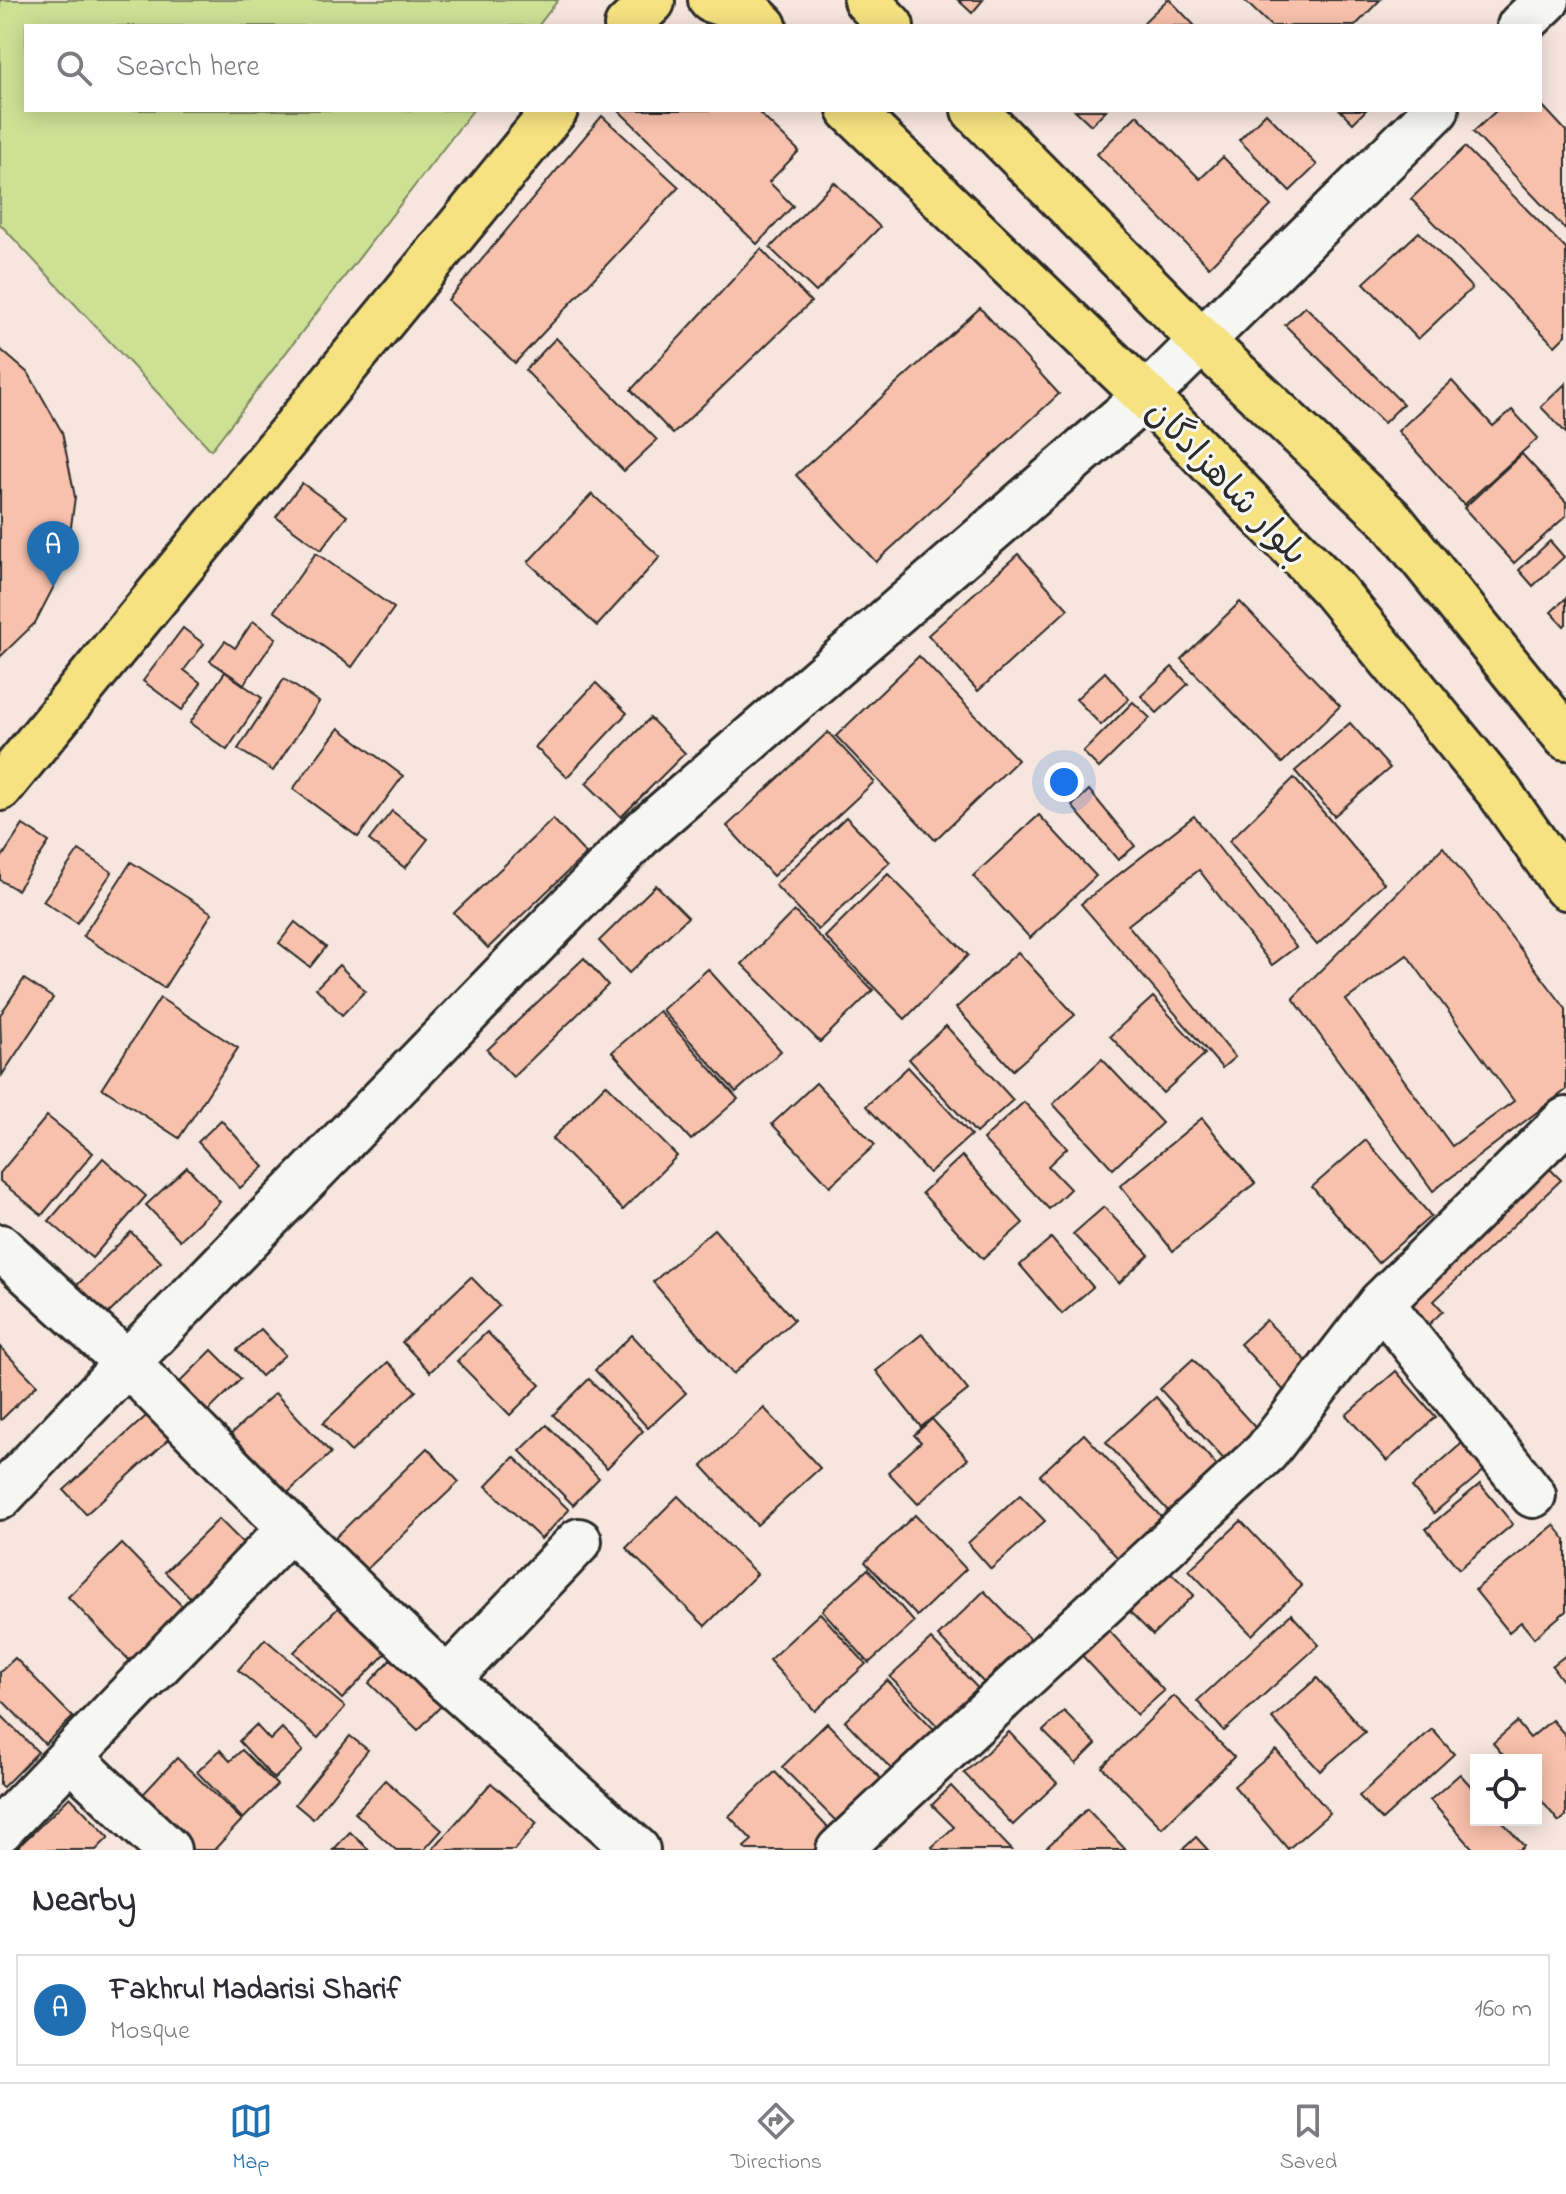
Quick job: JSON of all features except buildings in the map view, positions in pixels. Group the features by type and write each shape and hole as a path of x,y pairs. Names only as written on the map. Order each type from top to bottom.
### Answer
{"main road":[{"path":"711,0 752,14 762,24"},
{"path":"866,0 889,24"},
{"path":"0,788 553,112"},
{"name":"بلوار شاهزادگان","path":"852,112 1146,396 1333,589 1500,793 1566,887"},
{"path":"976,112 1203,342 1391,520 1566,737"}],"street":[{"path":"1522,24 1547,0"},
{"path":"0,1497 642,833 1146,396 1434,112"},
{"path":"839,1850 1266,1452 1381,1303 1566,1120"},
{"path":"0,1247 127,1363 290,1528 447,1680 637,1850"},
{"path":"1381,1303 1533,1495"},
{"path":"0,1830 290,1528"},
{"path":"447,1680 579,1541"},
{"path":"71,1758 168,1850"}],"green space":[{"path":"0,0 558,0 540,24 24,24 24,112 471,112 211,450 0,224"}],"place":[{"name":"Fakhrul Madarisi Sharif","path":"53,587"}]}
